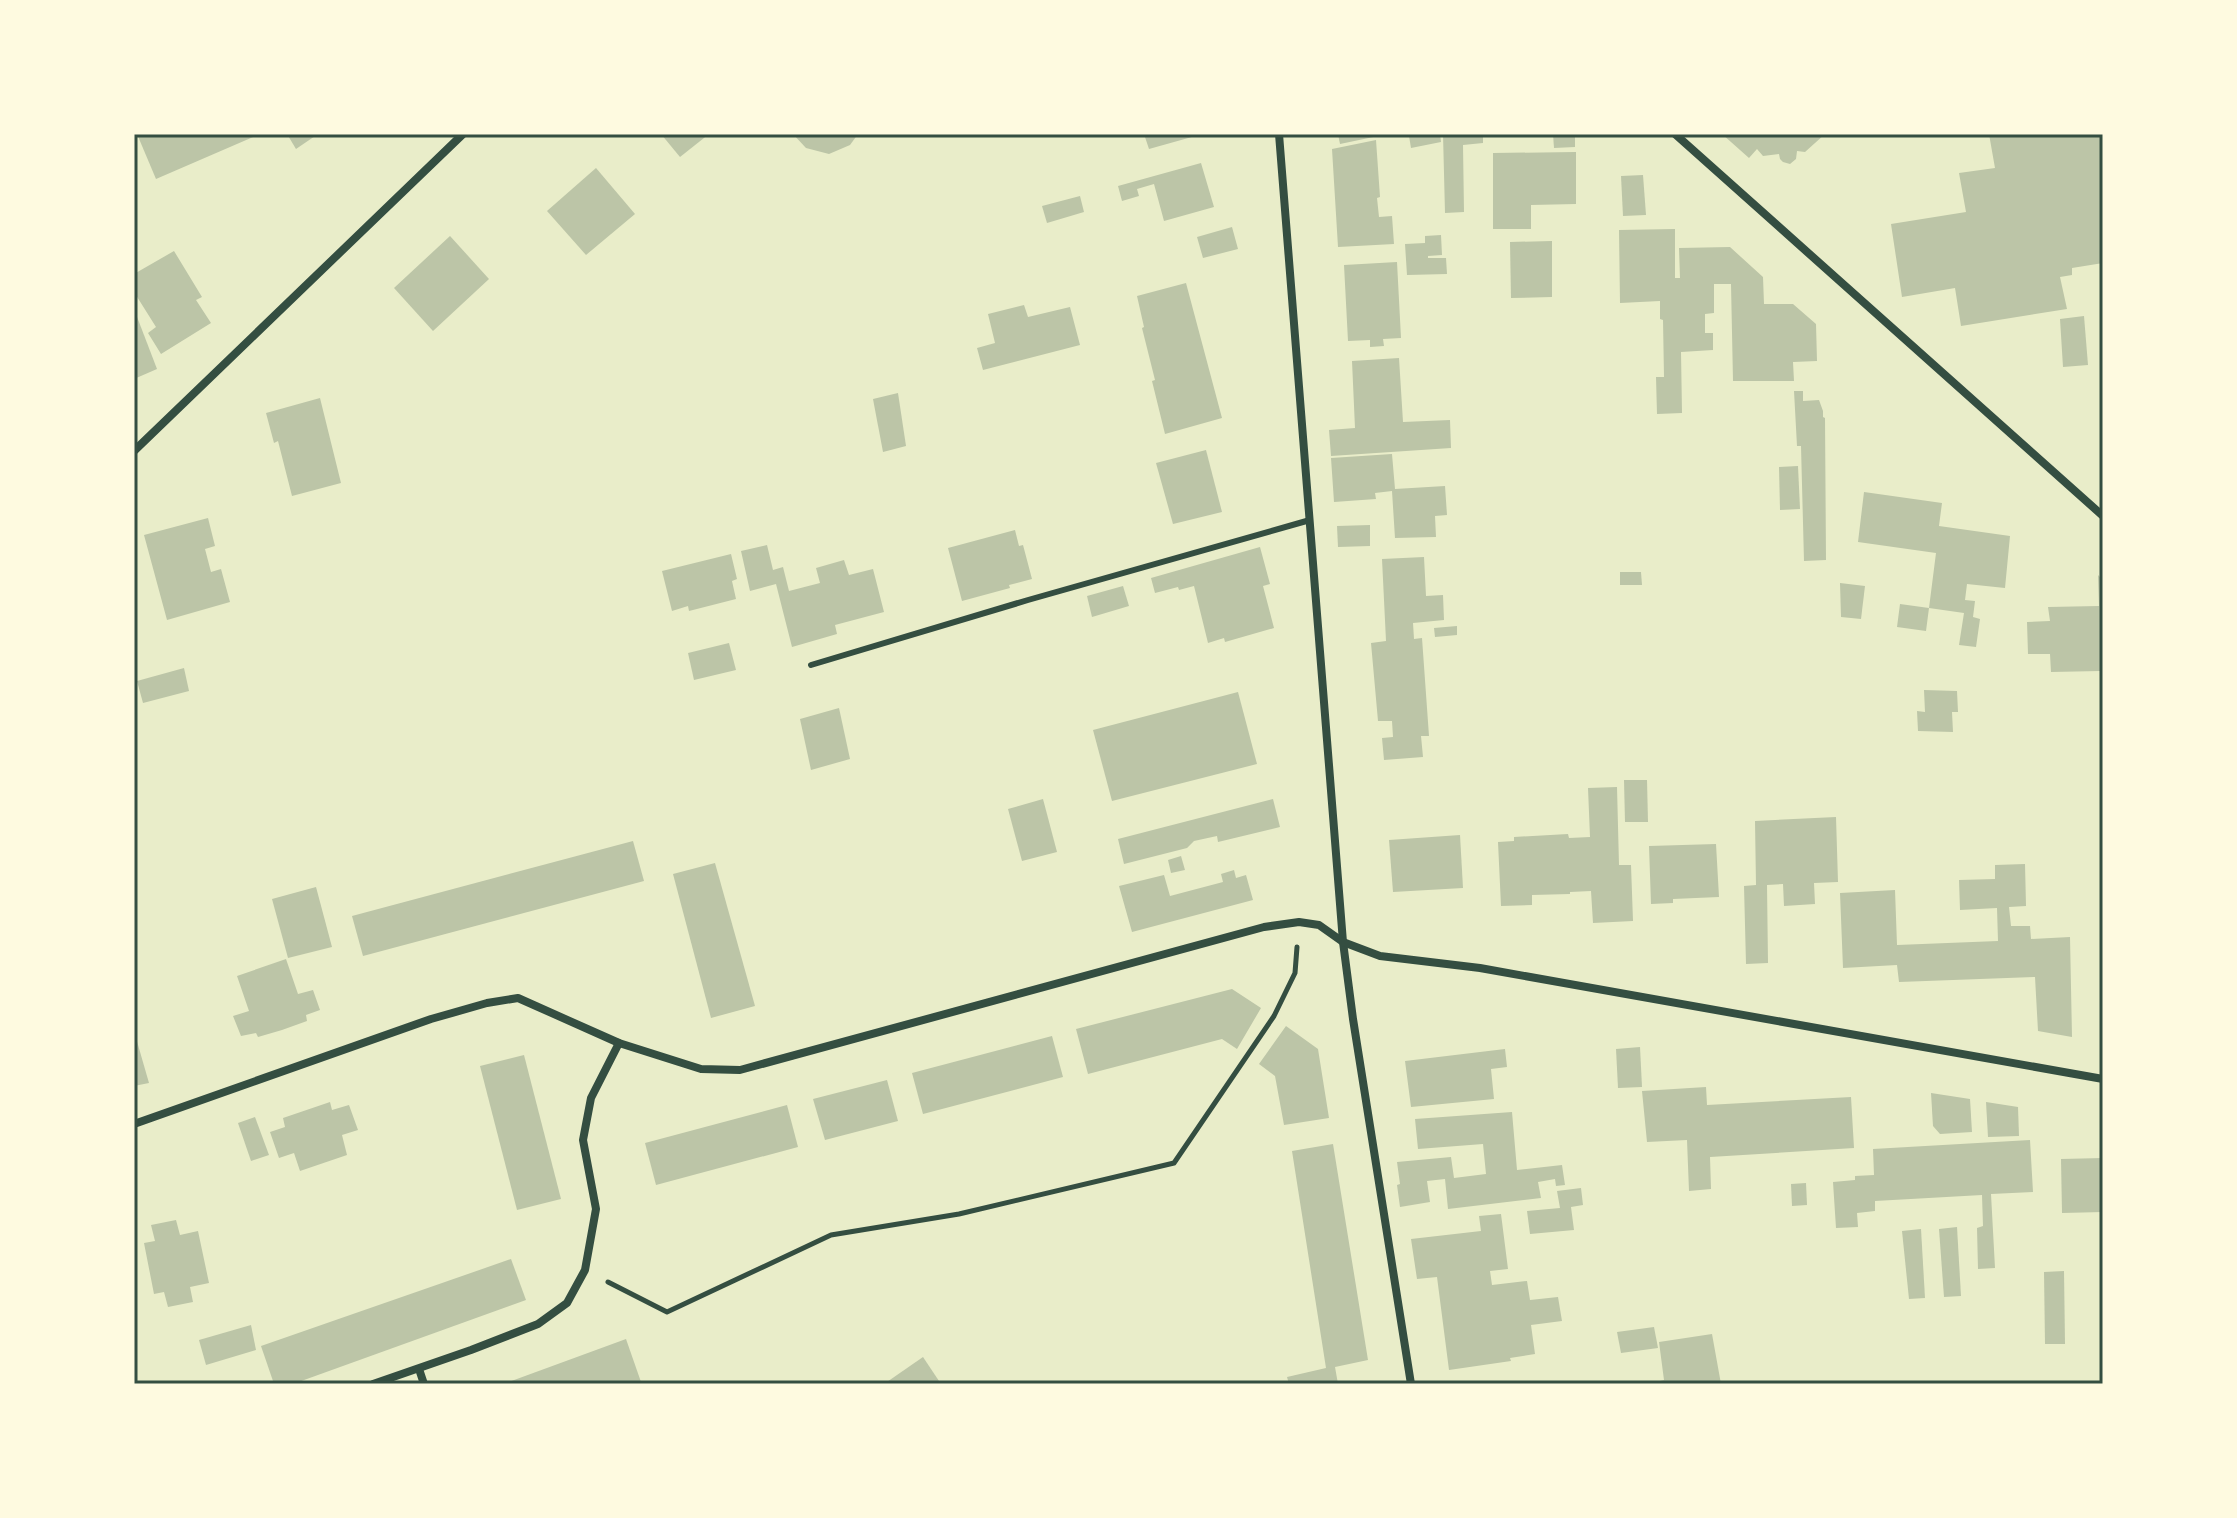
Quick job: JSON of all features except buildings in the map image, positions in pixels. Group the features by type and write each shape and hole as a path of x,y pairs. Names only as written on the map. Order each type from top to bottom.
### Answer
{"street":[{"path":"134,451 463,134"},
{"path":"1279,134 1343,942 1411,1384"},
{"path":"1675,134 2103,516"},
{"path":"134,1124 431,1019 487,1003 518,998 619,1043 701,1069 740,1070 1264,927 1299,922 1319,925 1343,942 1380,956 1480,968 2103,1079"},
{"path":"373,1384 538,1324 567,1303 585,1270 596,1209 583,1140 591,1098 619,1043"},
{"path":"419,1369 424,1384"}],"lane":[{"path":"811,665 1310,520"}],"path":[{"path":"585,1270 667,1312 831,1235 959,1214 1174,1163 1274,1016 1295,973 1299,922"}]}
